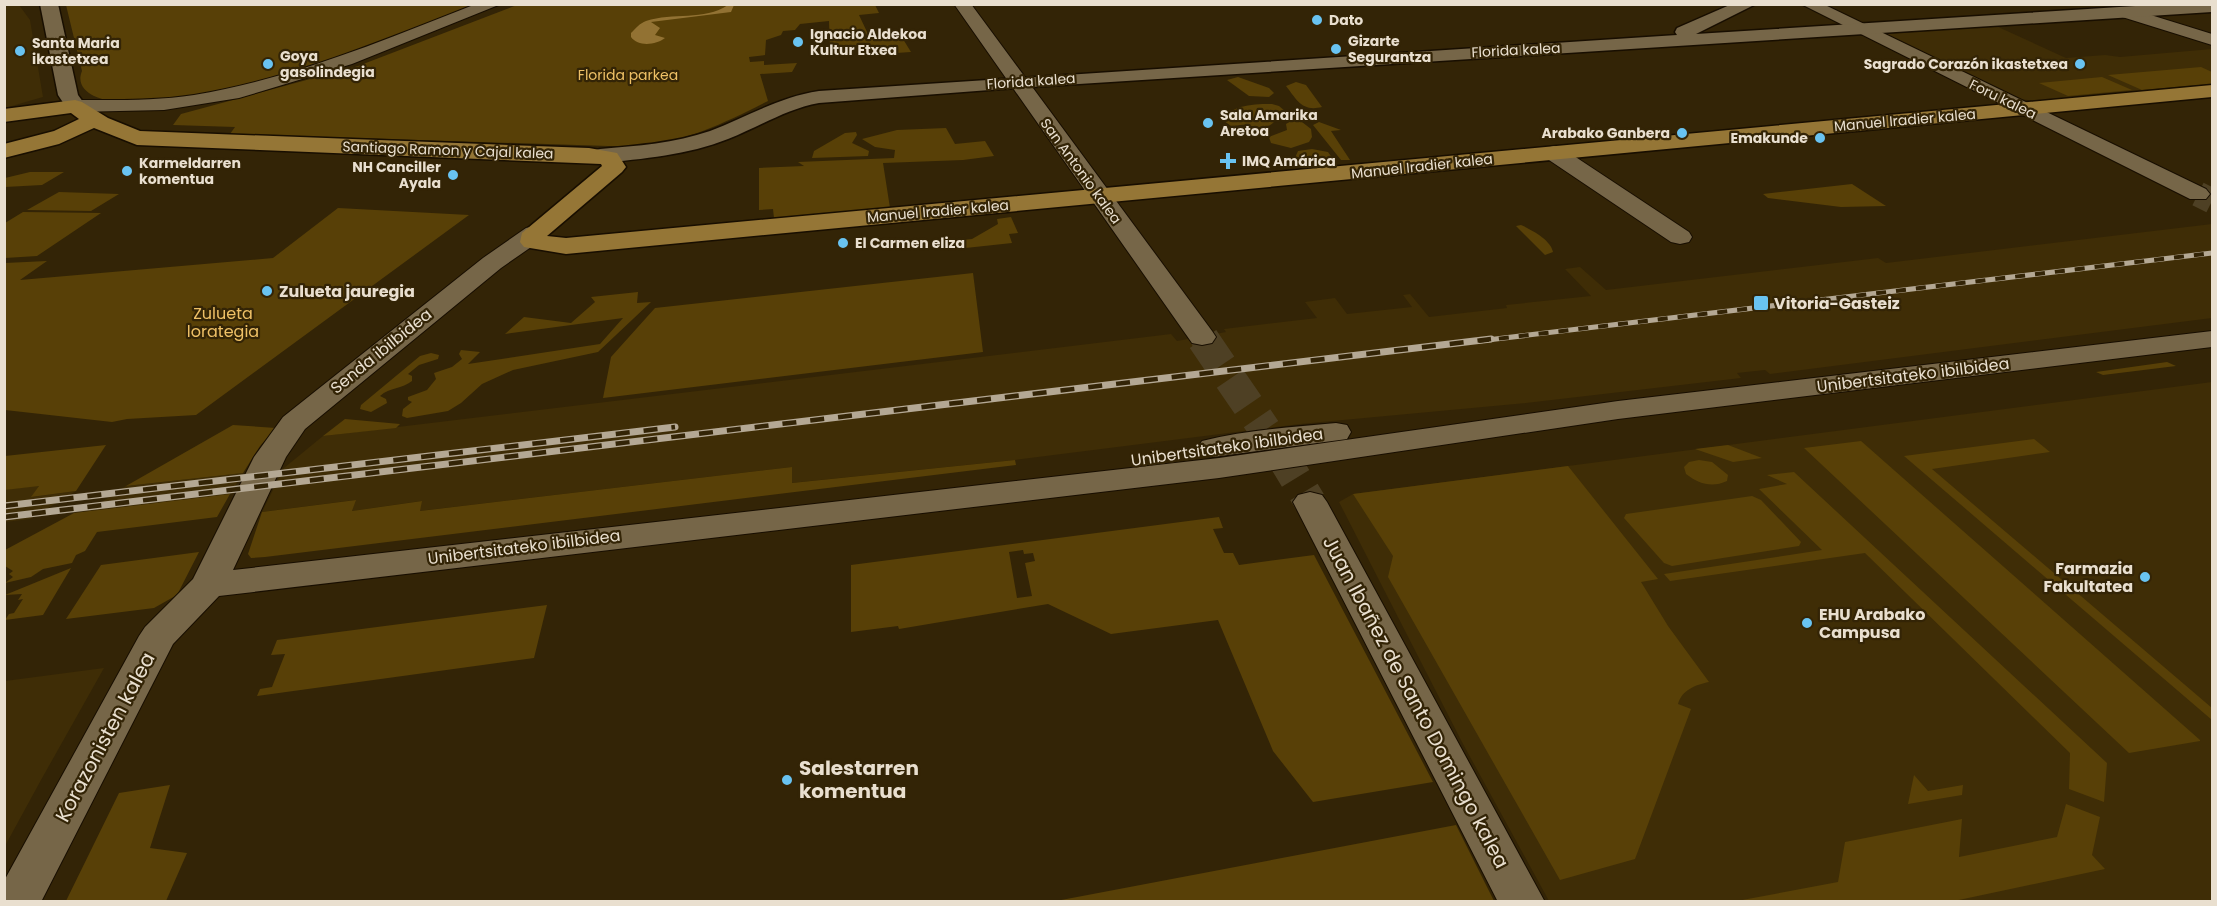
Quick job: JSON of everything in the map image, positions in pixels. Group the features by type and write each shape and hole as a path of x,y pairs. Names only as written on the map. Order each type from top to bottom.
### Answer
{"main road":[{"path":"4,151 52,139 83,126 84,112 68,94 50,4"},
{"path":"1660,42 1748,4"},
{"name":"Florida kalea","path":"655,151 710,138 775,108 819,97 1016,82 2204,7"},
{"name":"Manuel Iradier kalea","path":"535,233 533,242 566,246 2212,91"},
{"path":"4,116 84,112"},
{"name":"Santiago Ramon y Cajal kalea","path":"84,112 136,138 607,161"},
{"path":"52,139 136,138"},
{"name":"Senda ibilbidea","path":"535,233 607,161 655,151"}],"street":[{"path":"136,138 140,122 195,100 336,64 493,4"},
{"name":"San Antonio kalea","path":"962,4 1202,337"},
{"name":"Foru kalea","path":"1809,4 2198,194"},
{"path":"2125,12 2212,40"},
{"path":"84,112 195,100"},
{"path":"1554,153 1680,237"},
{"name":"Senda ibilbidea","path":"208,585 270,457 294,423 483,270 535,233"},
{"name":"Unibertsitateko ibilbidea","path":"208,585 840,510 1231,467 1618,410 2211,339"},
{"name":"Unibertsitateko ibilbidea","path":"840,510 944,490 1272,439 1618,410"},
{"name":"Juan Ibañez de Santo Domingo kalea","path":"1310,502 1522,902"},
{"name":"Korazonisten kalea","path":"17,902 158,636 208,585"}],"shaded area":[{"name":"Santa Maria ikastetxea","path":"4,5 19,5 30,20 43,97 5,108"},
{"path":"734,5 731,12 651,22 660,28 655,35 665,38 657,42 642,44 631,37 631,33 646,21 656,18 699,15"},
{"name":"Sagrado Corazón ikastetxea","path":"1996,26 2066,58 2105,55 2120,57 2212,49 2212,85 2035,101 2020,99 1885,34"},
{"path":"2212,224 2212,318 1770,374 1765,370 1737,373 1741,378 1526,403 1300,424 1015,460 791,483 792,467 419,511 421,501 352,511 355,500 262,512 284,468 323,436 1171,334 1177,341 1226,332 1224,329 1317,318 1305,302 1335,298 1347,314 1412,307 1403,295 1410,294 1429,317 1507,308 1506,305 1591,296 1565,269 1580,267 1606,290 1878,258 1886,263"},
{"name":"EHU Arabako Campusa","path":"2212,382 2212,901 1549,901 1463,744 1339,502 1353,494"},
{"path":"243,473 230,494 88,511 126,486"},
{"path":"40,485 32,497 76,491 30,519 5,522 4,490"},
{"path":"104,668 41,780 5,846 5,681"}],"green space":[{"path":"66,5 484,5 312,68 267,81 222,92 178,99 124,101 99,98 90,94 82,86 80,79 82,71"},
{"name":"Florida parkea","path":"517,5 875,5 879,13 859,15 868,34 898,31 911,52 866,55 865,50 830,52 829,21 800,24 795,30 783,31 781,35 766,40 765,55 749,57 750,62 764,61 764,65 797,63 792,72 760,74 768,101 690,136 639,147 230,134 235,127 173,125 181,114 358,66"},
{"path":"2201,67 2212,72 2212,84 2142,90 2108,75"},
{"path":"1238,77 1269,88 1274,93 1269,97 1249,96 1227,80"},
{"path":"2102,77 2132,90 2068,96 2039,83"},
{"path":"1296,82 1306,85 1322,107 1309,108 1301,104 1286,86"},
{"path":"1272,104 1285,111 1268,117 1274,122 1271,125 1231,126 1224,121 1227,115 1237,108"},
{"path":"1291,121 1302,122 1311,129 1312,137 1309,142 1291,148 1271,143 1269,137 1287,130 1286,124"},
{"path":"1319,122 1341,130 1331,131 1350,160 1341,160 1313,125"},
{"path":"946,128 955,144 985,141 994,156 963,160 883,163 890,208 774,218 773,209 759,210 759,168 804,166 798,162 894,158 895,150 875,147 862,139 897,130"},
{"path":"856,132 857,135 852,143 869,151 868,156 812,158 814,151 845,133"},
{"path":"1312,149 1328,152 1333,159 1315,164 1295,158 1298,151"},
{"path":"30,172 64,172 42,185 5,187 5,178"},
{"path":"1852,184 1886,206 1841,207 1768,198 1763,194"},
{"path":"59,192 119,194 91,211 27,210"},
{"name":"Zulueta lorategia","path":"338,208 469,215 196,415 112,422 5,410 5,263 47,261 20,280 273,258"},
{"path":"23,212 101,213 37,256 5,258 5,223"},
{"path":"1011,217 1018,233 1009,234 1012,243 947,250 944,242 972,239 998,224 997,219"},
{"path":"1521,225 1549,243 1553,252 1545,255 1516,226"},
{"path":"973,273 983,352 603,398 611,357 655,308"},
{"path":"638,292 637,303 651,302 598,352 513,370 482,384 461,403 448,411 407,418 402,416 403,409 412,402 408,400 408,397 427,390 436,379 434,373 452,367 462,359 459,354 461,350 480,352 468,364 600,344 623,318 505,334 524,317 571,323 595,302 591,297"},
{"path":"431,353 439,355 438,359 419,365 408,374 412,376 412,381 380,396 386,399 387,403 371,412 360,409 361,405 420,356"},
{"path":"2167,362 2176,366 2103,375 2096,372"},
{"path":"345,419 400,424 396,428 323,436"},
{"path":"233,425 276,428 260,446 243,473 126,486"},
{"path":"2034,439 2050,452 1932,469 2212,708 2212,720 1904,456"},
{"path":"1861,441 2200,741 2129,753 1804,448"},
{"path":"106,445 76,491 31,497 39,486 5,490 5,456"},
{"path":"1728,445 1762,458 1733,462 1695,449"},
{"path":"1015,460 1016,465 265,557 251,558 248,554 262,512 356,500 352,511 422,501 420,511 792,467 792,483"},
{"path":"1699,460 1712,462 1728,475 1727,481 1706,484 1686,474 1684,467 1689,462"},
{"path":"1568,466 1658,579 1641,582 1668,626 1709,682 1690,689 1680,699 1678,704 1691,709 1635,859 1560,880 1388,577 1393,556 1353,494"},
{"path":"1794,472 2107,763 2104,802 2069,789 2070,753 1865,553 1670,581 1664,574 1822,550 1759,489 1787,484 1767,475"},
{"path":"230,494 217,517 97,532 85,551 76,555 72,563 43,569 31,577 5,583 13,577 9,574 13,571 5,566 5,550 74,513"},
{"path":"1752,496 1761,500 1801,542 1799,546 1672,566 1664,563 1624,518 1626,514"},
{"path":"1219,517 1223,528 1213,529 1224,553 1233,553 1239,565 1314,555 1433,782 1313,802 1273,751 1218,620 1111,634 1048,604 899,629 898,626 851,632 851,565","holes":["1023,550 1024,554 1033,553 1035,561 1025,563 1032,596 1017,598 1009,552"]},
{"path":"199,552 177,595 154,608 66,619 101,565"},
{"path":"71,568 43,615 5,620 9,614 14,613 23,599 18,600 22,594 5,595"},
{"path":"547,605 534,658 257,696 260,689 272,687 285,654 271,655 277,640"},
{"path":"1914,775 1928,791 1963,785 1962,795 1908,804"},
{"path":"170,785 150,848 187,853 166,901 66,901 119,793"},
{"path":"2066,804 2100,817 2092,855 2105,869 1954,901 1737,901 1838,882 1845,842 1962,819 1959,857 2057,837"},
{"path":"1456,825 1494,901 1056,901"}],"tunnel":[{"path":"2198,194 2212,201"},
{"path":"1203,339 1265,430"},
{"path":"1279,451 1310,502"}],"railway":[{"path":"1479,341 2212,253"},
{"path":"4,517 1491,339"},
{"path":"4,506 675,427"}],"place":[{"name":"Dato","path":"1317,20"},
{"name":"Ignacio Aldekoa Kultur Etxea","path":"798,42"},
{"name":"Gizarte Segurantza","path":"1336,49"},
{"name":"Santa Maria ikastetxea","path":"20,51"},
{"name":"Goya gasolindegia","path":"268,64"},
{"name":"Sagrado Corazón ikastetxea","path":"2080,64"},
{"name":"Sala Amarika Aretoa","path":"1208,123"},
{"name":"Arabako Ganbera","path":"1682,133"},
{"name":"Emakunde","path":"1820,138"},
{"name":"IMQ Amárica","path":"1228,161"},
{"name":"Karmeldarren komentua","path":"127,171"},
{"name":"NH Canciller Ayala","path":"453,175"},
{"name":"El Carmen eliza","path":"843,243"},
{"name":"Zulueta jauregia","path":"267,291"},
{"name":"Vitoria-Gasteiz","path":"1761,303"},
{"name":"Farmazia Fakultatea","path":"2145,577"},
{"name":"EHU Arabako Campusa","path":"1807,623"},
{"name":"Salestarren komentua","path":"787,780"}]}
